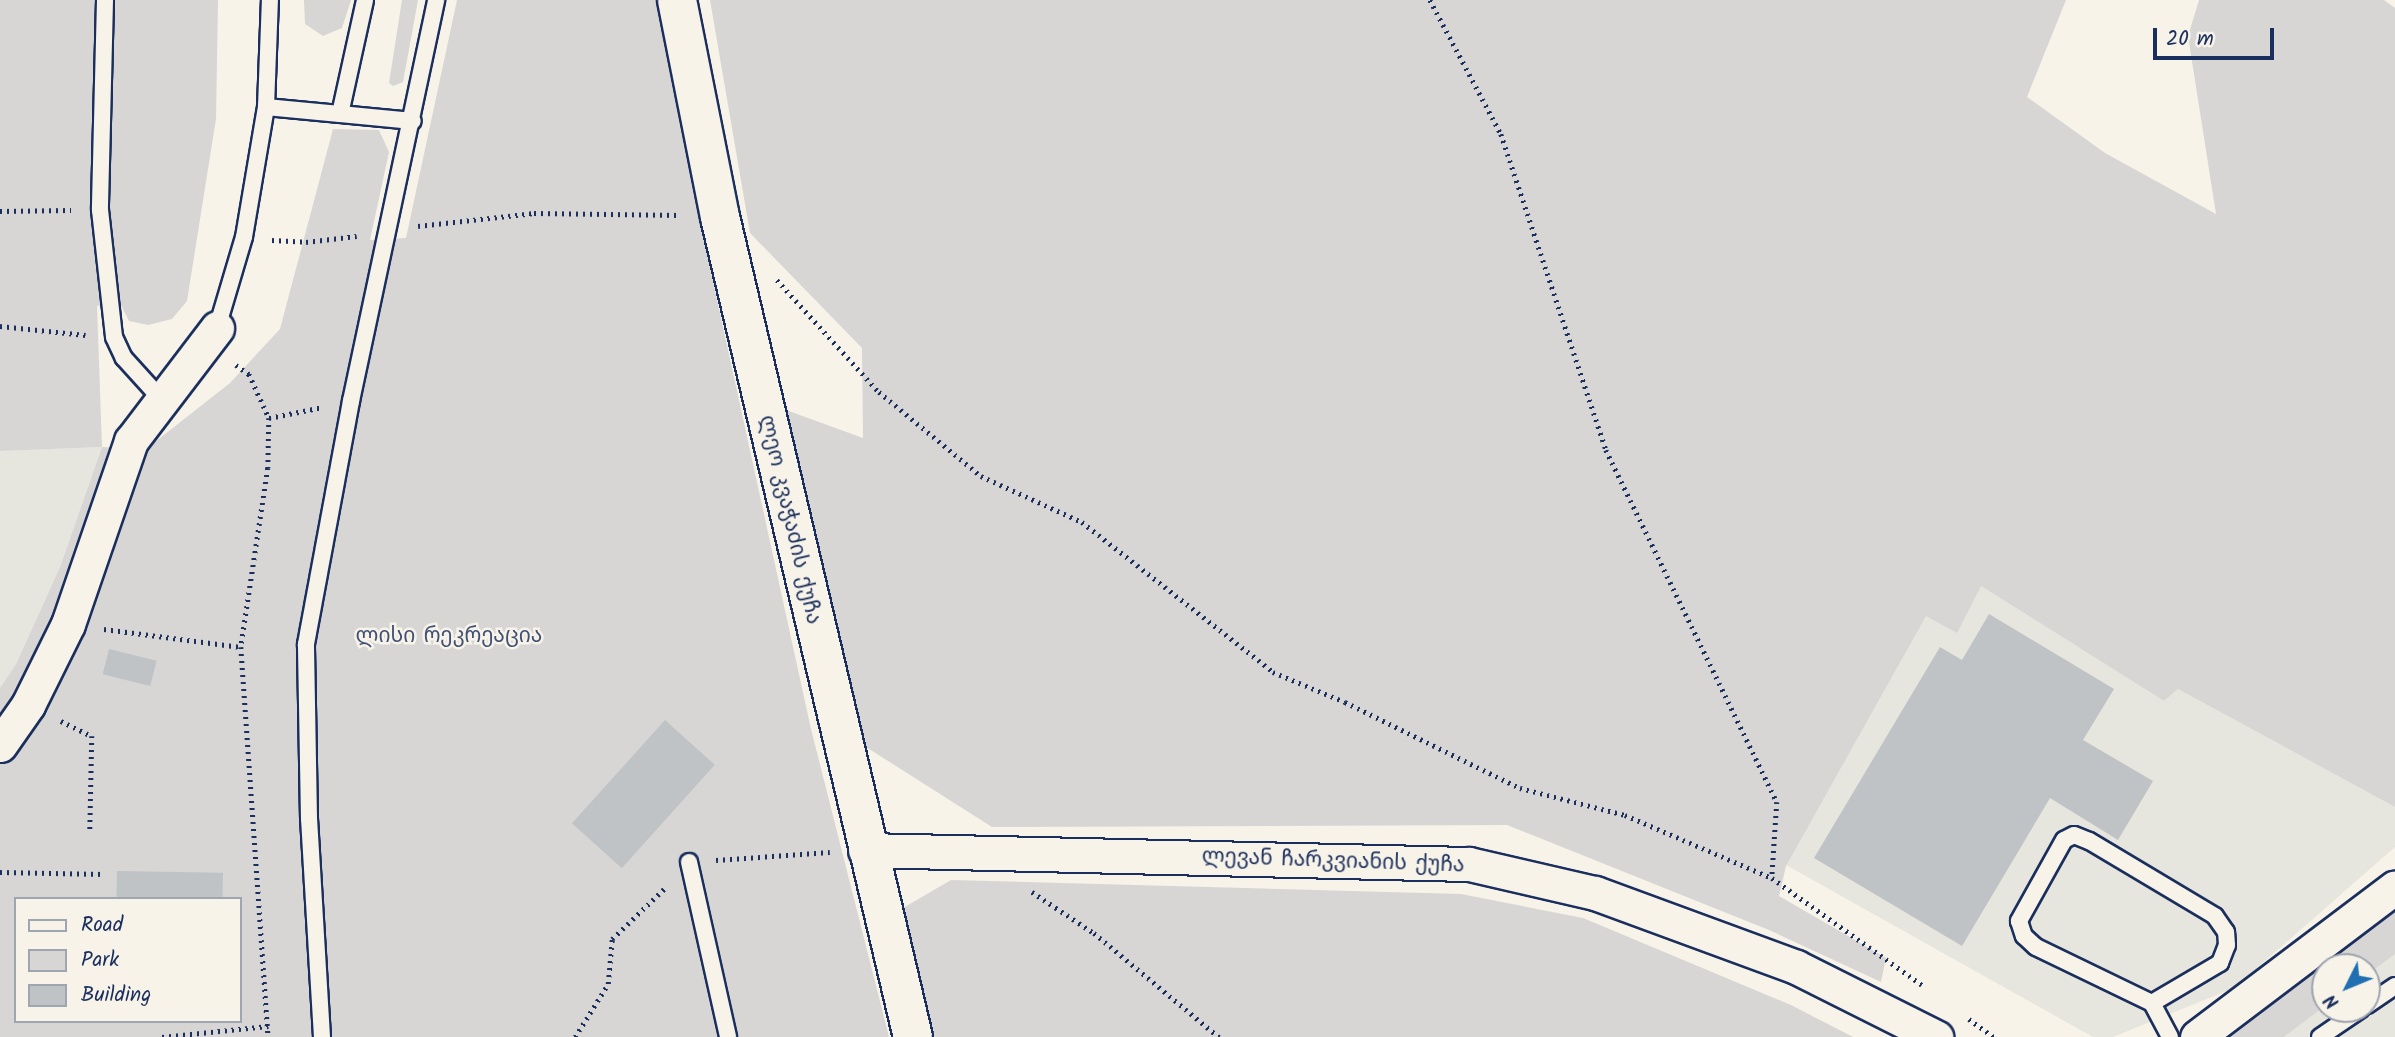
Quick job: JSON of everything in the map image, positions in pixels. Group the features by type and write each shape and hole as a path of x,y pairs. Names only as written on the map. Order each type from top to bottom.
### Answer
{"main road":[{"name":"ლეო კვაჭაძის ქუჩა","path":"677,0 719,217 865,850 913,1037"}],"street":[{"path":"0,746 28,705 68,624 131,441 212,336"},
{"name":"ლევან ჩარკვიანის ქუჩა","path":"865,850 1469,864 1595,893 1796,967 1936,1037"},
{"path":"2197,1037 2395,887"}],"lane":[{"path":"105,0 100,210 114,337 124,358 162,400"},
{"path":"212,336 244,237 266,107 271,0"},
{"path":"340,114 365,0"},
{"path":"322,1037 309,819 306,644 351,401 413,121 436,0"},
{"path":"266,107 413,121"},
{"path":"2152,1003 2220,963 2227,945 2225,932 2215,916 2089,841 2074,835 2064,840 2019,921 2024,936 2036,947 2152,1003 2171,1037"},
{"path":"689,862 729,1037"},
{"path":"2320,1037 2340,1023"}],"path":[{"path":"1430,0 1501,134 1606,450 1777,802 1772,878"},
{"path":"0,211 100,210"},
{"path":"306,242 387,232 446,220 534,214 719,217"},
{"path":"766,268 879,392 981,476 1082,522 1273,672 1345,702 1520,788 1625,815 1772,878 1927,989"},
{"path":"0,326 114,337"},
{"path":"212,336 249,374 269,418 268,468 241,647 247,778 268,1037"},
{"path":"269,418 351,401"},
{"path":"68,624 241,647"},
{"path":"28,705 92,736 90,829"},
{"path":"575,1037 608,984 612,939 689,862 865,850"},
{"path":"0,872 104,874"},
{"path":"1028,889 1094,933 1219,1037"},
{"path":"1960,1013 1994,1037"},
{"path":"162,1037 268,1026"}],"shaded area":[{"path":"102,447 60,567 16,664 0,688 0,451"},
{"path":"1981,586 2164,701 2178,689 2395,807 2395,847 2234,988 2113,1037 2093,1037 1786,865 1926,615"},
{"path":"2395,954 2395,1037 2284,1037 2311,1017 2311,1023 2381,1023 2381,964"}],"green space":[{"path":"0,0 218,0 216,119 187,301 172,319 148,325 129,321 119,301 97,306 102,447 0,451"},
{"path":"304,0 351,0 342,28 323,36 305,24"},
{"path":"402,0 418,0 403,82 393,86 389,83"},
{"name":"ლისი რეკრეაცია","path":"457,0 658,0 700,222 811,729 889,1037 0,1037 0,688 16,664 60,567 102,447 146,449 230,383 280,329 333,129 379,130 389,152 370,240 406,238"},
{"path":"710,0 2066,0 2027,97 2105,153 2216,214 2188,36 2199,0 2384,0 2395,8 2395,807 2178,689 2164,701 1981,586 1957,633 1926,616 1786,866 1779,896 1886,958 1881,982 1769,930 1507,825 992,827 855,740 786,410 863,438 862,348 750,233"},
{"path":"951,880 1461,894 1583,918 1791,1005 1853,1037 935,1037 903,908"},
{"path":"2395,902 2395,954 2381,964 2381,953 2321,953"},
{"path":"2311,960 2311,1017 2284,1037 2199,1037"}],"building":[{"path":"1989,614 2114,689 2083,740 2153,781 2118,840 2050,798 1962,946 1814,858 1940,647 1962,660"},
{"path":"109,649 157,661 150,686 103,674"},
{"path":"665,720 715,765 622,868 572,823"},
{"path":"117,871 223,873 223,897 117,897"}]}
